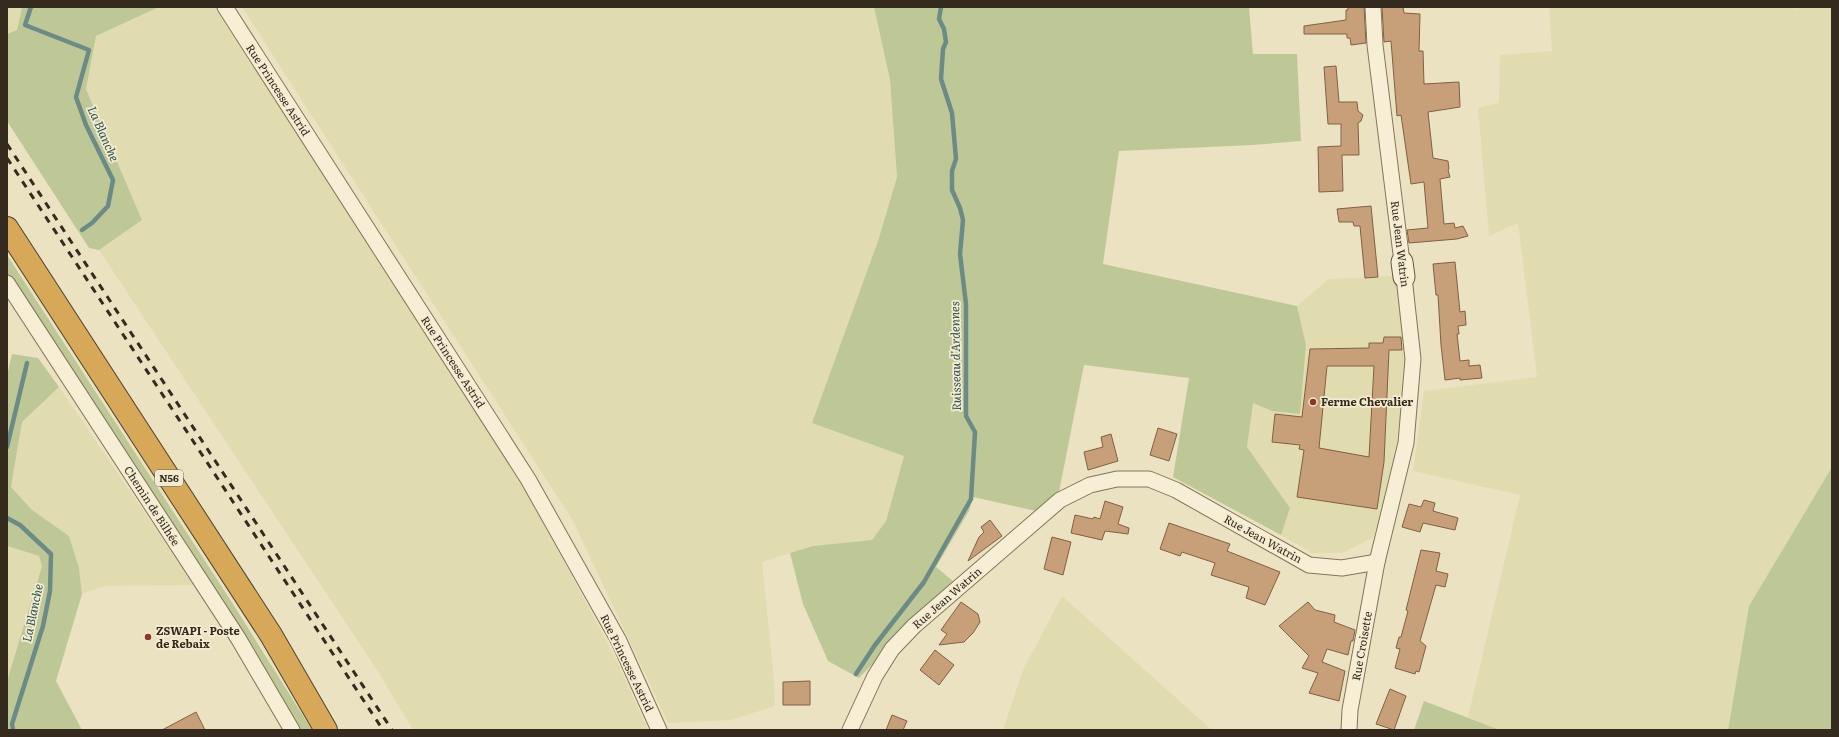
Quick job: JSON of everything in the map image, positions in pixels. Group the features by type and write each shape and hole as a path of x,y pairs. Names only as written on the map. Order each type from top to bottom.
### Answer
{"highway":[{"name":"N56","path":"7,228 271,635 326,730"}],"street":[{"name":"Rue Princesse Astrid","path":"225,7 528,479 619,641 659,730"},
{"name":"Rue Jean Watrin","path":"850,730 876,676 892,649 914,626 1060,500 1090,486 1117,479 1149,479 1176,490 1309,565 1342,568 1377,562 1406,443 1413,359 1375,44 1373,7"},
{"name":"Chemin de Bilhée","path":"7,283 238,638 292,730"},
{"name":"Rue Croisette","path":"1349,730 1350,710 1377,562"}],"shaded area":[{"path":"7,7 22,7 17,30 7,34"},
{"path":"159,7 216,7 520,480 614,655 648,730 413,730 377,670 99,250 142,220 86,89 96,36"},
{"path":"242,7 874,7 890,80 897,177 878,241 904,456 886,521 872,540 813,546 762,562 774,680 775,706 731,720 668,723 573,521"},
{"path":"1549,7 1788,7 1797,9 1800,7 1832,7 1832,467 1749,606 1728,730 1500,730 1468,717 1520,495 1413,471 1424,391 1537,377 1518,223 1489,236 1478,108 1499,103 1500,55 1552,51"},
{"path":"1397,276 1407,349 1397,443 1379,521 1372,538 1342,553 1312,553 1281,535 1290,508 1247,447 1252,402 1272,411 1300,414 1306,346 1297,306 1329,279"},
{"path":"59,387 194,585 104,586 82,594 79,568 69,536 32,510 11,487 22,422"},
{"path":"7,546 39,556 42,566 7,681"},
{"path":"1062,596 1212,730 1003,730 1023,670"}],"green space":[{"path":"22,7 159,7 96,36 86,89 142,220 99,250 89,248 7,121 7,34 17,30"},
{"path":"874,7 1249,7 1253,54 1297,54 1301,141 1253,145 1119,151 1103,264 1297,306 1306,345 1300,414 1272,411 1253,403 1247,447 1290,508 1281,535 1173,477 1189,378 1084,365 1059,492 1036,511 973,497 969,511 936,567 953,581 859,678 828,661 803,604 790,553 813,546 872,540 886,521 904,456 812,423 878,241 897,177 890,80"},
{"path":"7,255 231,601 312,730 300,730 281,696 234,621 7,274"},
{"path":"12,354 38,358 59,387 22,422 11,487 32,510 69,536 79,568 82,594 56,681 82,730 7,730 7,681 42,566 39,556 7,546 7,376"},
{"path":"1832,467 1832,730 1728,730 1749,606"},
{"path":"1424,701 1500,730 1414,730"}],"building":[{"path":"1348,7 1364,7 1366,43 1351,45 1350,38 1347,38 1347,34 1304,34 1304,26 1346,20 1346,10 1348,10"},
{"path":"1382,7 1403,7 1404,13 1420,14 1419,51 1423,51 1424,84 1459,82 1460,107 1428,112 1433,158 1448,161 1450,177 1440,179 1444,224 1454,223 1455,228 1463,226 1468,236 1457,239 1409,243 1407,230 1428,228 1424,182 1411,184 1401,115 1397,116 1391,41 1384,42"},
{"path":"1336,66 1339,102 1357,102 1358,111 1363,115 1361,121 1358,123 1359,155 1342,155 1343,191 1319,192 1318,147 1341,146 1341,124 1328,124 1324,67"},
{"path":"1371,206 1378,277 1365,278 1360,226 1354,226 1353,222 1339,222 1337,209"},
{"path":"1455,262 1460,312 1465,311 1466,325 1458,326 1459,334 1457,334 1460,361 1469,360 1469,366 1480,365 1482,378 1445,380 1438,295 1436,295 1433,264"},
{"name":"Ferme Chevalier","path":"1384,337 1401,337 1402,350 1389,350 1384,462 1377,509 1297,497 1304,450 1299,449 1300,445 1272,442 1275,414 1302,417 1310,349 1369,348 1369,343 1383,343","holes":["1327,366 1374,366 1369,457 1319,448"]},
{"path":"1158,428 1177,434 1169,461 1150,455"},
{"path":"1111,434 1118,461 1088,470 1084,452 1103,447 1101,437"},
{"path":"1424,500 1435,503 1433,511 1458,518 1455,530 1423,523 1420,532 1402,527 1409,504 1421,507"},
{"path":"1105,501 1123,507 1118,524 1129,528 1128,534 1105,531 1102,540 1071,533 1075,515 1100,519"},
{"path":"990,520 1002,536 968,561 979,537 984,532 981,527"},
{"path":"1169,523 1230,544 1227,551 1280,572 1265,605 1246,598 1249,587 1211,575 1215,563 1182,552 1180,556 1160,549"},
{"path":"1052,537 1071,542 1063,575 1044,569"},
{"path":"1421,550 1440,553 1436,571 1448,574 1445,587 1436,585 1420,641 1426,646 1419,672 1416,671 1415,674 1395,668 1400,649 1396,648 1399,637 1401,637 1408,611 1406,610"},
{"path":"961,602 978,614 980,622 973,633 964,642 939,645 947,634 941,630"},
{"path":"1308,602 1315,610 1335,615 1334,622 1355,630 1348,655 1327,649 1322,662 1345,671 1339,701 1309,693 1318,673 1302,668 1309,656 1279,626"},
{"path":"935,650 954,665 939,685 920,670"},
{"path":"810,681 810,705 783,705 783,682"},
{"path":"1390,689 1406,696 1394,730 1376,724"},
{"path":"196,712 205,730 162,730"},
{"path":"892,715 907,721 903,730 886,730"}],"waterway":[{"name":"La Blanche","path":"31,7 25,25 89,50 76,97 86,125 113,180 108,206 92,223 82,230"},
{"name":"Ruisseau d'Ardennes","path":"856,674 875,645 924,582 971,499 975,432 966,416 966,304 960,254 963,220 960,208 952,190 952,171 956,159 952,113 941,79 943,49 946,42 944,29 939,19 941,7"},
{"name":"La Blanche","path":"7,447 27,363"},
{"name":"La Blanche","path":"7,518 20,525 51,554 50,591 43,626 12,724 13,730"}],"railway":[{"path":"7,144 392,730"},
{"path":"7,158 383,730"}],"place":[{"name":"Ferme Chevalier","path":"1313,402"},
{"name":"ZSWAPI - Poste de Rebaix","path":"148,637"}]}
